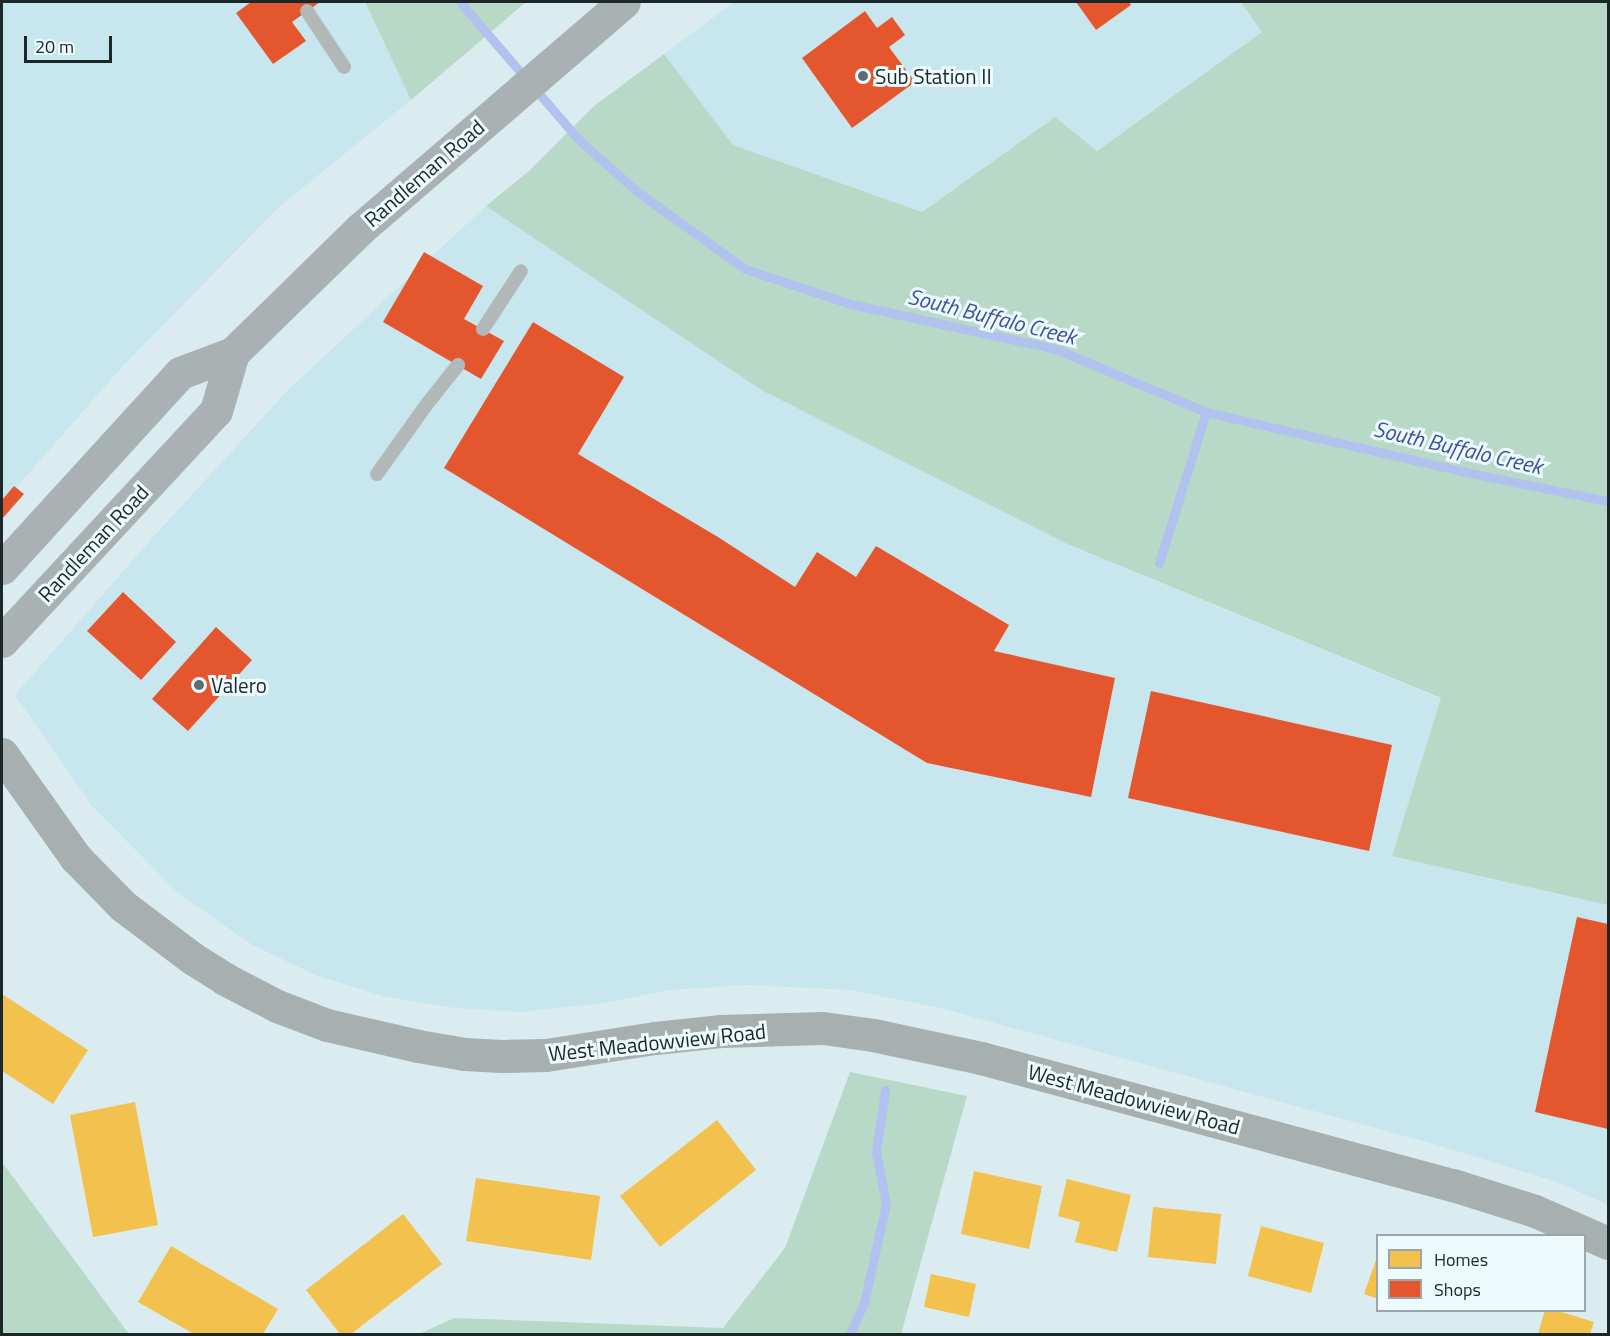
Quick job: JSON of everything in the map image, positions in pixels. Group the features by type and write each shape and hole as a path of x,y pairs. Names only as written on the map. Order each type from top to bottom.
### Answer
{"main road":[{"name":"Randleman Road","path":"2,568 129,426 180,373 232,353 360,229 565,50 624,2"},
{"name":"Randleman Road","path":"2,641 216,411 232,353"}],"street":[{"name":"West Meadowview Road","path":"2,754 76,858 123,906 192,958 225,979 277,1005 327,1025 418,1046 464,1054 502,1056 546,1055 655,1038 721,1031 823,1029 873,1035 981,1058 1453,1185 1535,1211 1608,1243"}],"lane":[{"path":"307,11 344,67"},
{"path":"483,329 521,271"},
{"path":"377,474 458,365"}],"shaded area":[{"path":"2,2 365,2 411,100 279,207 121,368 2,504"},
{"path":"734,2 1241,2 1262,32 1097,151 1055,117 922,212 733,145 664,54"},
{"path":"486,206 763,391 1065,543 1441,699 1392,856 1608,905 1608,1205 1557,1182 1437,1145 944,1009 851,990 746,985 669,990 605,1003 521,1012 455,1008 386,997 315,975 251,944 178,893 92,806 15,695 154,536 289,389"}],"green space":[{"path":"365,2 526,2 411,100"},
{"path":"1241,2 1608,2 1608,905 1392,856 1441,698 1065,543 763,391 486,206 529,171 594,106 664,54 733,145 922,212 1055,117 1097,151 1262,32"},
{"path":"850,1072 967,1096 901,1334 419,1334 454,1318 723,1328 785,1248"},
{"path":"2,1162 129,1334 2,1334"}],"building: Homes":[{"path":"2,994 88,1050 53,1104 2,1071"},
{"path":"135,1102 158,1225 93,1237 70,1115"},
{"path":"717,1120 756,1170 660,1247 620,1196"},
{"path":"974,1171 1042,1186 1029,1249 961,1234"},
{"path":"476,1178 600,1196 591,1260 466,1241"},
{"path":"1067,1179 1131,1195 1117,1252 1075,1242 1080,1222 1058,1216"},
{"path":"1153,1207 1221,1214 1216,1264 1148,1257"},
{"path":"403,1214 442,1264 351,1334 340,1334 306,1290"},
{"path":"1261,1226 1324,1243 1311,1293 1248,1276"},
{"path":"171,1246 278,1309 263,1334 194,1334 138,1302"},
{"path":"1376,1260 1376,1298 1364,1294"},
{"path":"931,1274 976,1284 969,1317 924,1307"},
{"path":"1544,1312 1562,1312 1594,1322 1590,1334 1538,1334"}],"building: Shops":[{"path":"251,2 320,2 292,22 306,41 273,64 236,13"},
{"path":"1076,2 1129,2 1131,5 1096,30"},
{"path":"865,11 877,28 892,17 905,35 889,47 915,82 852,128 802,58"},
{"path":"424,252 483,286 464,319 504,341 481,379 383,322"},
{"path":"533,322 624,377 578,454 718,537 795,587 817,552 856,577 876,546 1009,625 994,651 1115,678 1091,797 927,763 444,468"},
{"path":"14,486 24,494 2,519 2,500"},
{"path":"123,592 176,642 141,680 87,631"},
{"path":"216,627 252,660 188,731 152,699"},
{"path":"1151,691 1392,745 1369,851 1128,798"},
{"path":"1577,917 1608,924 1608,1129 1535,1112"}],"waterway":[{"name":"South Buffalo Creek","path":"460,2 579,140 639,193 745,269 851,304 1056,349 1206,412 1465,472 1608,501"},
{"path":"1159,563 1206,412"},
{"path":"850,1334 864,1303 886,1204 876,1152 885,1090"}],"place":[{"name":"Sub Station II","path":"863,76"},
{"name":"Valero","path":"199,685"}]}
